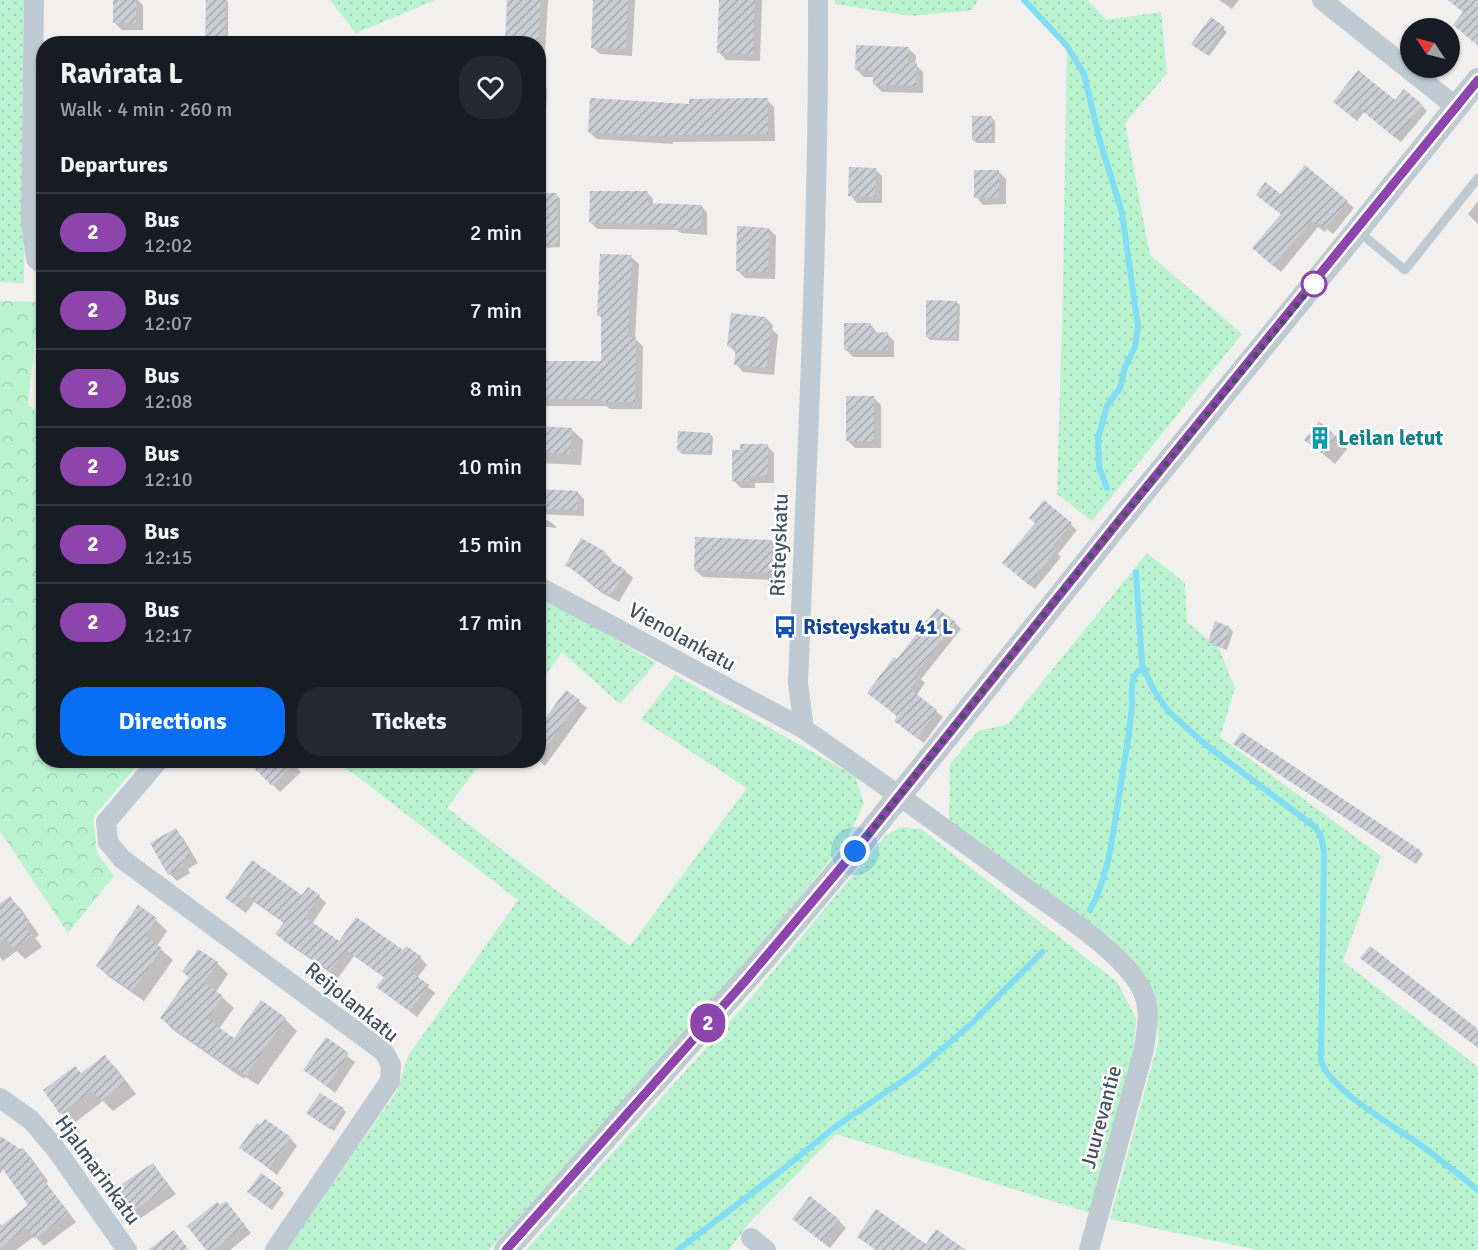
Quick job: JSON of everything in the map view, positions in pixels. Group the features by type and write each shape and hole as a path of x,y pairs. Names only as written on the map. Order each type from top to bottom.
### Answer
{"street":[{"path":"34,0 31,222 36,259"},
{"name":"Risteyskatu","path":"804,729 798,682 811,341 819,0"},
{"path":"1322,0 1456,107"},
{"path":"506,1250 754,970 900,796 1118,522 1478,80"},
{"name":"Vienolankatu","path":"546,590 804,729"},
{"path":"804,729 900,796"},
{"name":"Reijolankatu","path":"152,768 106,822 108,842 122,859 183,906 384,1052 391,1065 390,1082 275,1250"},
{"name":"Juurevantie","path":"900,796 1102,945 1131,973 1144,995 1148,1016 1144,1049 1089,1250"},
{"name":"Hjalmarinkatu","path":"0,1098 31,1120 55,1148 127,1250"}],"lane":[{"path":"1357,230 1405,270 1478,178"}],"green space":[{"path":"0,0 28,0 24,283 0,282"},
{"path":"330,0 436,0 356,33"},
{"path":"835,0 978,0 972,10 911,16 835,4"},
{"path":"1025,0 1088,0 1106,20 1161,12 1167,73 1125,123 1150,255 1242,334 1092,521 1057,494 1067,46"},
{"path":"0,301 36,302 36,330 28,403 36,412 36,768 135,768 93,817 97,853 114,876 68,933 0,831"},
{"path":"1147,553 1185,583 1187,622 1219,649 1235,688 1220,737 1381,856 1343,961 1478,1067 1478,1250 1258,1250 1110,1219 1159,1039 1153,992 1111,938 949,820 950,764 978,731 1008,724"},
{"path":"546,599 656,663 620,704 562,652 546,674"},
{"path":"675,675 855,776 864,803 848,838 769,935 489,1250 286,1250 397,1091 408,1056 518,900 346,768 477,768 447,808 630,946 747,788 641,719"},
{"path":"901,827 921,829 1117,982 1136,1018 1134,1046 1094,1214 836,1134 749,1223 729,1250 526,1250 755,993 886,835"}],"building":[{"path":"113,0 136,0 136,23 113,23"},
{"path":"206,0 225,0 225,36 205,36"},
{"path":"507,0 541,0 539,36 505,36"},
{"path":"593,0 628,0 626,49 591,48"},
{"path":"719,0 755,0 753,54 717,53"},
{"path":"1448,0 1478,0 1478,46 1460,31 1458,18 1463,12"},
{"path":"1211,17 1225,27 1205,54 1191,44"},
{"path":"856,45 909,47 908,63 917,63 916,86 873,85 873,71 855,70"},
{"path":"1358,70 1395,100 1404,89 1423,105 1395,138 1358,107 1351,116 1333,102"},
{"path":"590,98 689,104 689,99 768,98 768,134 666,135 666,137 588,132"},
{"path":"972,116 992,116 992,140 972,140"},
{"path":"1305,165 1348,201 1325,228 1320,223 1317,226 1311,221 1273,266 1252,248 1281,214 1256,195 1265,182 1281,194"},
{"path":"849,167 876,168 875,197 848,196"},
{"path":"974,170 999,170 999,198 974,198"},
{"path":"590,191 648,191 648,203 702,205 701,229 673,228 674,224 589,223"},
{"path":"546,193 557,193 558,245 546,245"},
{"path":"737,226 769,228 768,272 736,271"},
{"path":"600,254 632,255 628,337 636,337 635,402 601,402 601,399 546,399 546,361 601,361 601,316 597,316"},
{"path":"926,300 957,301 956,338 926,337"},
{"path":"731,313 766,317 765,325 771,326 767,368 734,365 736,347 727,346"},
{"path":"844,323 871,323 871,333 888,332 888,350 844,350"},
{"path":"846,396 874,396 874,441 846,441"},
{"name":"Leilan letut","path":"1319,421 1337,437 1323,454 1304,440"},
{"path":"546,426 572,428 570,454 546,452"},
{"path":"678,431 710,433 710,452 677,451"},
{"path":"740,444 768,444 768,476 748,476 748,481 732,481 732,450 740,450"},
{"path":"546,489 578,491 577,510 546,509"},
{"path":"1044,500 1072,523 1052,547 1056,550 1029,585 1002,563 1035,523 1029,518"},
{"path":"695,537 772,540 770,573 694,570"},
{"path":"581,538 606,552 603,557 626,570 611,596 565,565"},
{"path":"937,608 956,622 916,673 920,676 910,689 937,710 917,738 894,721 897,716 867,693 894,657 897,659"},
{"path":"1215,621 1230,627 1223,648 1208,642"},
{"path":"566,690 580,700 546,747 546,717"},
{"path":"1242,732 1420,850 1413,862 1233,744"},
{"path":"256,768 290,768 272,786"},
{"path":"176,828 191,855 181,861 184,865 168,875 150,843"},
{"path":"252,860 302,895 308,887 320,895 305,917 339,941 356,917 403,950 406,946 421,956 410,971 429,985 409,1011 376,987 384,977 346,950 330,971 275,934 284,922 246,895 238,907 225,898"},
{"path":"10,896 29,923 25,926 32,935 13,949 6,939 0,944 0,903"},
{"path":"138,905 157,918 145,936 162,948 132,991 96,966"},
{"path":"1370,946 1478,1029 1478,1048 1360,958"},
{"path":"198,949 218,962 204,982 223,996 207,1019 234,1038 261,1000 286,1018 246,1075 233,1066 232,1069 160,1018 189,977 182,972"},
{"path":"326,1037 349,1053 327,1086 303,1070"},
{"path":"105,1055 125,1082 101,1101 92,1090 60,1114 43,1090 75,1066 81,1073"},
{"path":"320,1093 344,1108 330,1129 306,1113"},
{"path":"265,1119 291,1137 269,1168 239,1148 257,1123 260,1125"},
{"path":"0,1136 20,1149 23,1148 40,1172 39,1174 69,1213 35,1239 26,1228 0,1248 0,1227 28,1205 0,1165"},
{"path":"153,1163 169,1186 129,1214 113,1190"},
{"path":"261,1173 282,1188 269,1207 247,1192"},
{"path":"810,1196 840,1220 822,1242 792,1219"},
{"path":"226,1201 245,1225 214,1250 206,1250 187,1226 217,1202 220,1205"},
{"path":"876,1209 926,1244 936,1229 966,1250 876,1250 857,1237"},
{"path":"174,1230 189,1250 148,1250"}],"waterway":[{"path":"1024,0 1067,46 1084,74 1100,141 1122,213 1138,326 1135,347 1125,367 1120,388 1107,406 1098,438 1099,467 1107,488"},
{"path":"1136,572 1142,664 1153,689 1168,711 1206,745 1315,827 1321,836 1324,851 1321,1061 1327,1072 1349,1095 1426,1149 1478,1190"},
{"path":"1090,910 1102,882 1110,852 1130,726 1132,683 1136,674 1144,668"},
{"path":"678,1250 835,1127 917,1071 971,1024 1042,952"}],"bus line":[{"name":"2","path":"506,1250 747,979 855,851 1118,522 1478,80"}],"place":[{"name":"Leilan letut","path":"1320,438"},
{"name":"Risteyskatu 41 L","path":"785,627"}],"route":[{"path":"855,851 1118,522 1314,284"}]}
